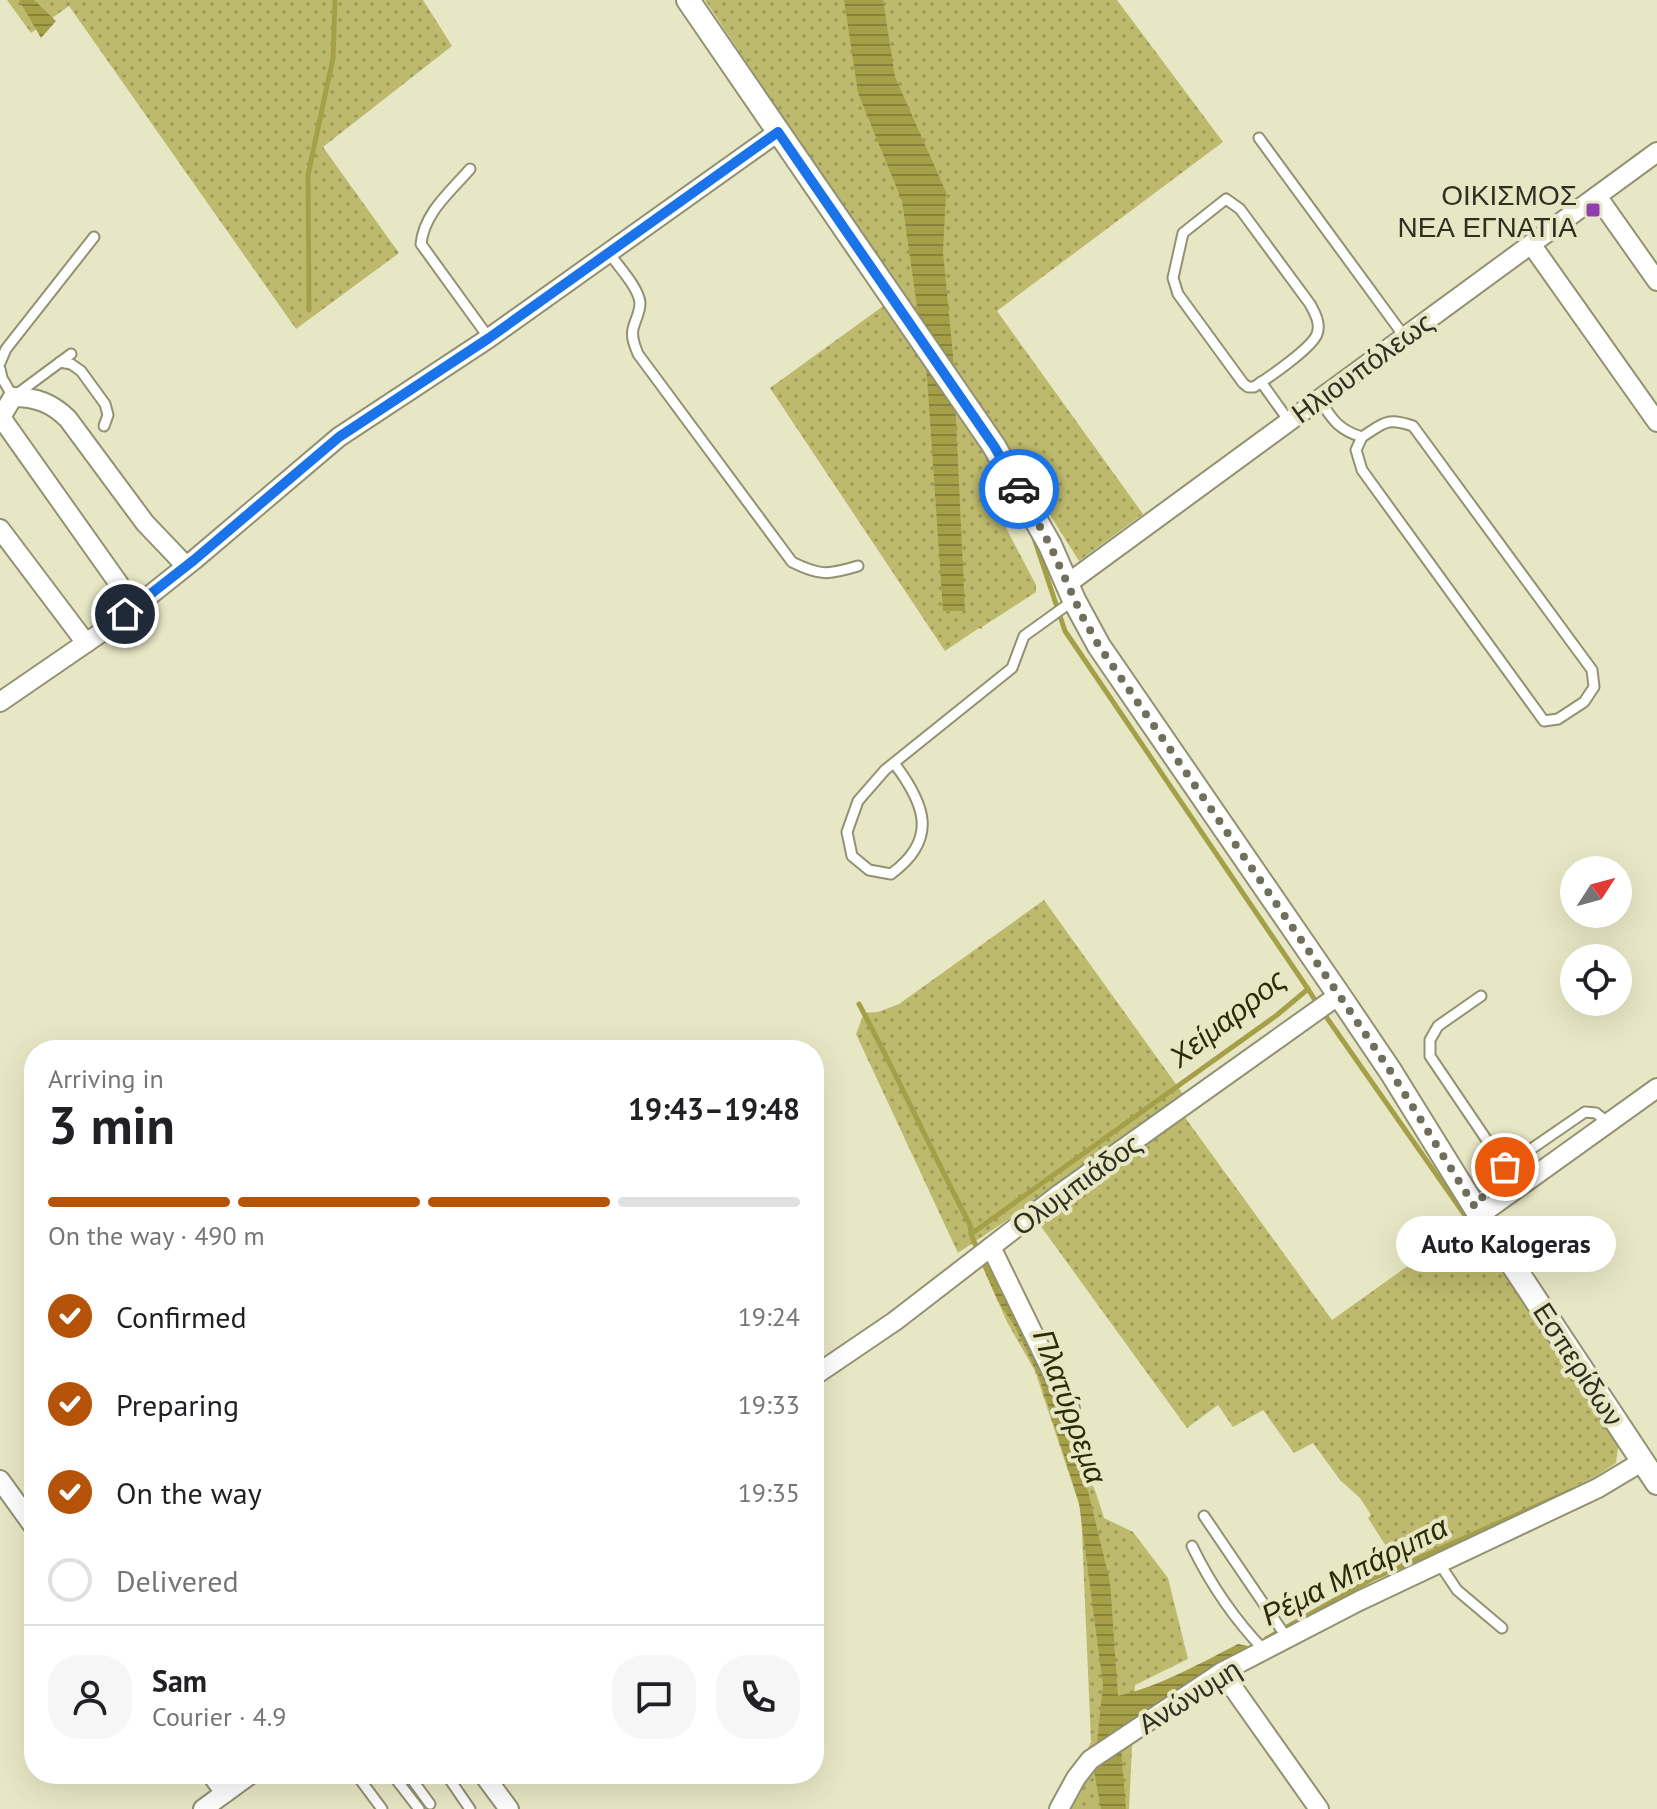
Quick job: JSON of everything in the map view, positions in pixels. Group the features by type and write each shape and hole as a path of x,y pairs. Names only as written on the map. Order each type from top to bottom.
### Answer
{"street":[{"name":"Εσπερίδων","path":"688,0 994,446 1050,545 1094,637 1391,1072 1477,1211 1657,1483"},
{"path":"0,702 125,614 339,437 489,338 778,132"},
{"name":"Ηλιουπόλεως","path":"1070,592 1289,421 1657,152"},
{"path":"1597,196 1657,281"},
{"path":"1531,244 1657,422"},
{"path":"125,614 119,584 100,554 0,417 13,397 39,400 55,406 145,523 186,566"},
{"path":"0,529 86,643"},
{"name":"Ολυμπιάδος","path":"824,1369 895,1321 1061,1193 1339,995"},
{"path":"1477,1211 1657,1088"},
{"path":"991,1247 1070,1409"},
{"name":"Ανώνυμη","path":"1059,1809 1090,1760 1222,1672 1347,1606 1598,1488 1643,1461"},
{"path":"0,1480 24,1513"},
{"path":"1222,1672 1319,1809"},
{"path":"218,1784 225,1793"},
{"path":"203,1809 237,1784"},
{"path":"490,1784 509,1809"}],"lane":[{"path":"1259,138 1404,336"},
{"path":"470,169 431,213 422,232 421,244 489,338"},
{"path":"1226,199 1240,209 1310,304 1318,320 1318,333 1310,345 1261,382 1254,387 1243,383 1178,294 1173,278 1183,233 1226,199"},
{"path":"0,363 6,349 94,237"},
{"path":"609,253 640,299 632,339 638,354 792,562 811,571 833,574 858,566"},
{"path":"0,369 13,397 71,354"},
{"path":"60,362 71,364 81,371 105,404 108,415 104,426"},
{"path":"1261,382 1289,421"},
{"path":"1319,399 1335,423 1346,432 1362,437"},
{"path":"1385,422 1413,426 1592,670 1594,687 1584,702 1558,719 1544,721 1362,470 1356,450 1362,437 1385,422"},
{"path":"894,763 912,786 921,810 922,833 918,849 891,874 869,870 852,856 847,832 858,801 885,770 1012,668 1024,636 1070,592"},
{"path":"1481,996 1438,1026 1430,1040 1430,1056 1505,1167"},
{"path":"1477,1211 1505,1167 1585,1112 1596,1113 1608,1123"},
{"path":"1204,1516 1287,1638"},
{"path":"1192,1546 1220,1598 1264,1650"},
{"path":"1439,1563 1457,1590 1502,1628"},
{"path":"363,1784 382,1809"},
{"path":"400,1784 419,1809"},
{"path":"415,1784 430,1804"},
{"path":"453,1784 470,1809"}],"shaded area":[{"path":"7,0 423,0 452,46 323,147 399,253 296,329 69,6 31,33"},
{"path":"19,0 34,0 56,21 41,38"},
{"path":"705,0 1117,0 1223,142 997,311 1143,514 1079,561 963,381 1026,514 1006,528 1036,585 1036,592 945,651 770,388 886,304 880,263"},
{"path":"844,0 883,0 895,77 946,192 943,252 953,355 965,611 943,611 927,377 902,201 858,93"},
{"path":"1044,900 1183,1094 958,1253 856,1034 864,1013 878,1012 899,1004"},
{"path":"1184,1116 1332,1320 1472,1220 1619,1440 1616,1463 1595,1477 1402,1571 1368,1518 1371,1515 1360,1498 1340,1480 1313,1443 1294,1453 1263,1410 1233,1427 1218,1405 1187,1428 1037,1221"},
{"path":"983,1262 1037,1351 1104,1518 1133,1532 1168,1578 1188,1659 1135,1685 1129,1809 1058,1809 1091,1742 1081,1510 1035,1371 1007,1322"},
{"path":"981,1263 1013,1311 1044,1372 1088,1491 1110,1582 1118,1696 1194,1667 1238,1644 1252,1647 1191,1681 1120,1735 1126,1809 1101,1809 1094,1771 1103,1685 1079,1503 1039,1377"}],"waterway":[{"path":"309,310 308,175 333,58 335,0"},
{"name":"Χείμαρρος","path":"971,1234 1277,1015 1308,989 1065,631 1033,535"},
{"path":"1308,989 1499,1264"},
{"name":"Πλατύρρεμα","path":"859,1004 970,1225 978,1251"},
{"name":"Πλατύρρεμα","path":"983,1261 997,1287"},
{"name":"Ρέμα Μπάρμπα","path":"1266,1639 1372,1579 1573,1490"}],"way so far":[{"path":"1019,489 1099,646 1391,1072 1475,1207 1505,1167"}],"place":[{"name":"ΟΙΚΙΣΜΟΣ ΝΕΑ ΕΓΝΑΤΙΑ","path":"1593,210"},
{"name":"Auto Kalogeras","path":"1505,1167"}],"route":[{"path":"125,614 339,437 489,338 778,132 994,446 1019,489"}]}
